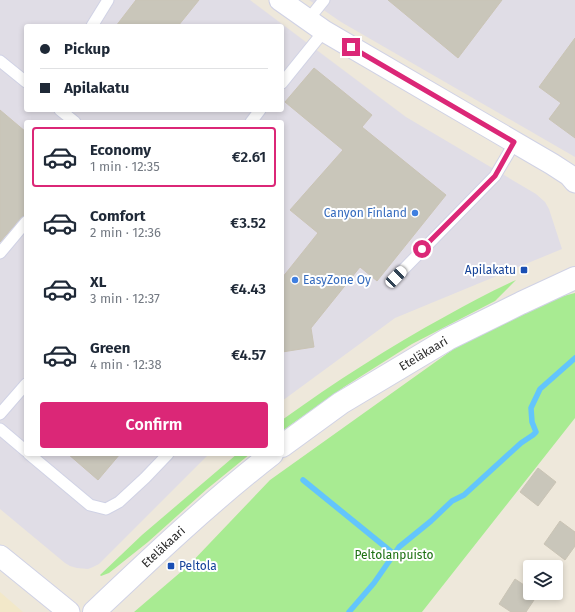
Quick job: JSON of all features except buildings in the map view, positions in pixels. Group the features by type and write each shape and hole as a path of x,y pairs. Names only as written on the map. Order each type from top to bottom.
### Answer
{"main road":[{"name":"Eteläkaari","path":"284,445 341,403 448,339 575,278"},
{"name":"Eteläkaari","path":"94,612 142,566 225,492 270,456"}],"street":[{"path":"280,0 316,25 552,164 569,175 575,182"},
{"path":"0,556 69,612"}],"lane":[{"path":"93,24 108,0"},
{"path":"284,80 316,25 324,0"},
{"path":"0,61 24,80"},
{"path":"62,112 72,120"},
{"path":"396,277 495,176 514,142"},
{"path":"0,253 24,224"},
{"path":"0,414 24,386"},
{"path":"0,429 24,449"},
{"path":"31,456 90,505 106,509 119,502 166,456"}],"shaded area":[{"path":"0,0 250,0 282,24 24,24 24,112 284,112 284,26 406,117 536,194 545,202 549,209 562,249 395,318 284,400 284,120 24,120 24,456 207,456 99,564 88,569 77,568 65,563 0,509"},
{"path":"309,0 575,0 575,157 341,22"},
{"path":"0,592 23,612 0,612"}],"green space":[{"path":"516,280 495,301 412,344 344,387 284,430 284,419 362,365 489,293"},
{"name":"Peltolanpuisto","path":"575,293 575,418 422,612 134,612 189,565 270,480 455,348 556,298"},
{"path":"235,456 248,456 207,489 148,542 109,573 100,575 142,535"}],"waterway":[{"path":"349,612 374,583 399,547 431,521 452,501 464,495 521,443 536,432 532,422 531,408 540,389 575,358"},
{"path":"303,480 394,554"}],"place":[{"name":"Canyon Finland","path":"415,213"},
{"name":"Apilakatu","path":"524,270"},
{"name":"EasyZone Oy","path":"295,280"},
{"name":"Peltola","path":"171,566"}],"route":[{"path":"351,47 514,142 495,176 422,249"}]}
